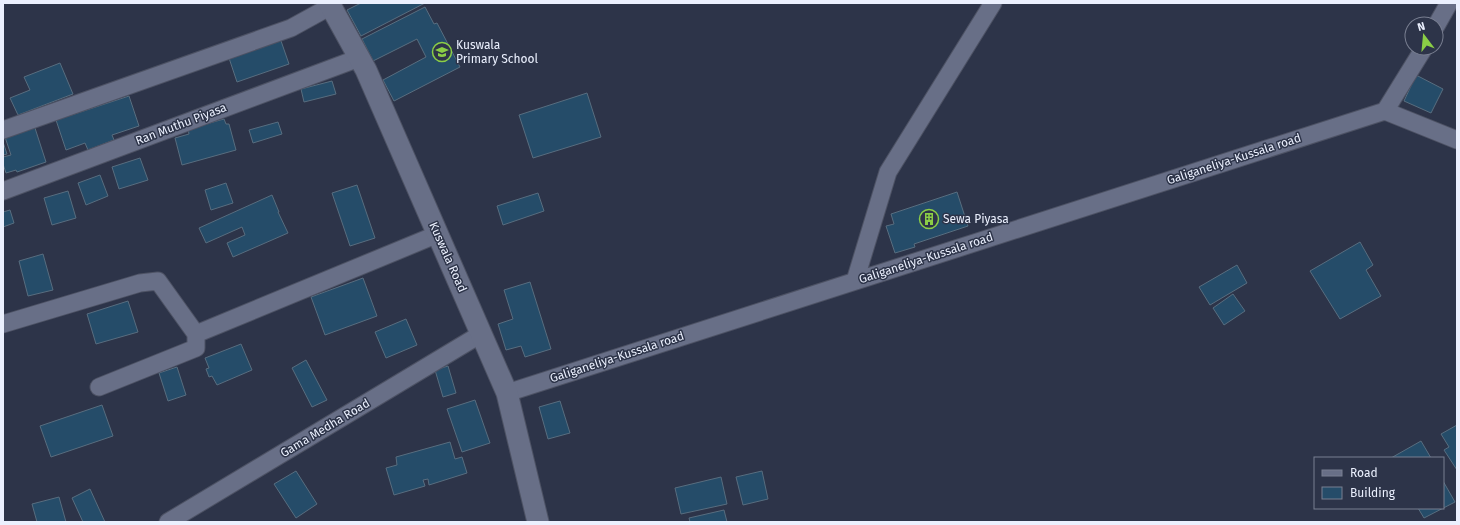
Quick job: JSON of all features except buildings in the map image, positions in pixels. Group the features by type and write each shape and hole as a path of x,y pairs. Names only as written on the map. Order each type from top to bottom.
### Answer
{"street":[{"path":"856,281 888,172 993,3"},
{"path":"1442,16 1449,3"},
{"path":"3,130 291,28 330,5"},
{"name":"Kuswala Road","path":"330,5 366,70 507,393 538,522"},
{"path":"1419,56 1385,111 1457,140"},
{"name":"Ran Muthu Piyasa","path":"3,191 359,58"},
{"name":"Galiganeliya-Kussala road","path":"507,393 1385,111"},
{"path":"196,334 438,234"},
{"path":"3,324 140,283 158,281 196,334 196,348 99,387"},
{"name":"Gama Medha Road","path":"168,522 482,334"}],"place":[{"name":"Kuswala Primary School","path":"442,52"},
{"name":"Sewa Piyasa","path":"929,219"}]}
